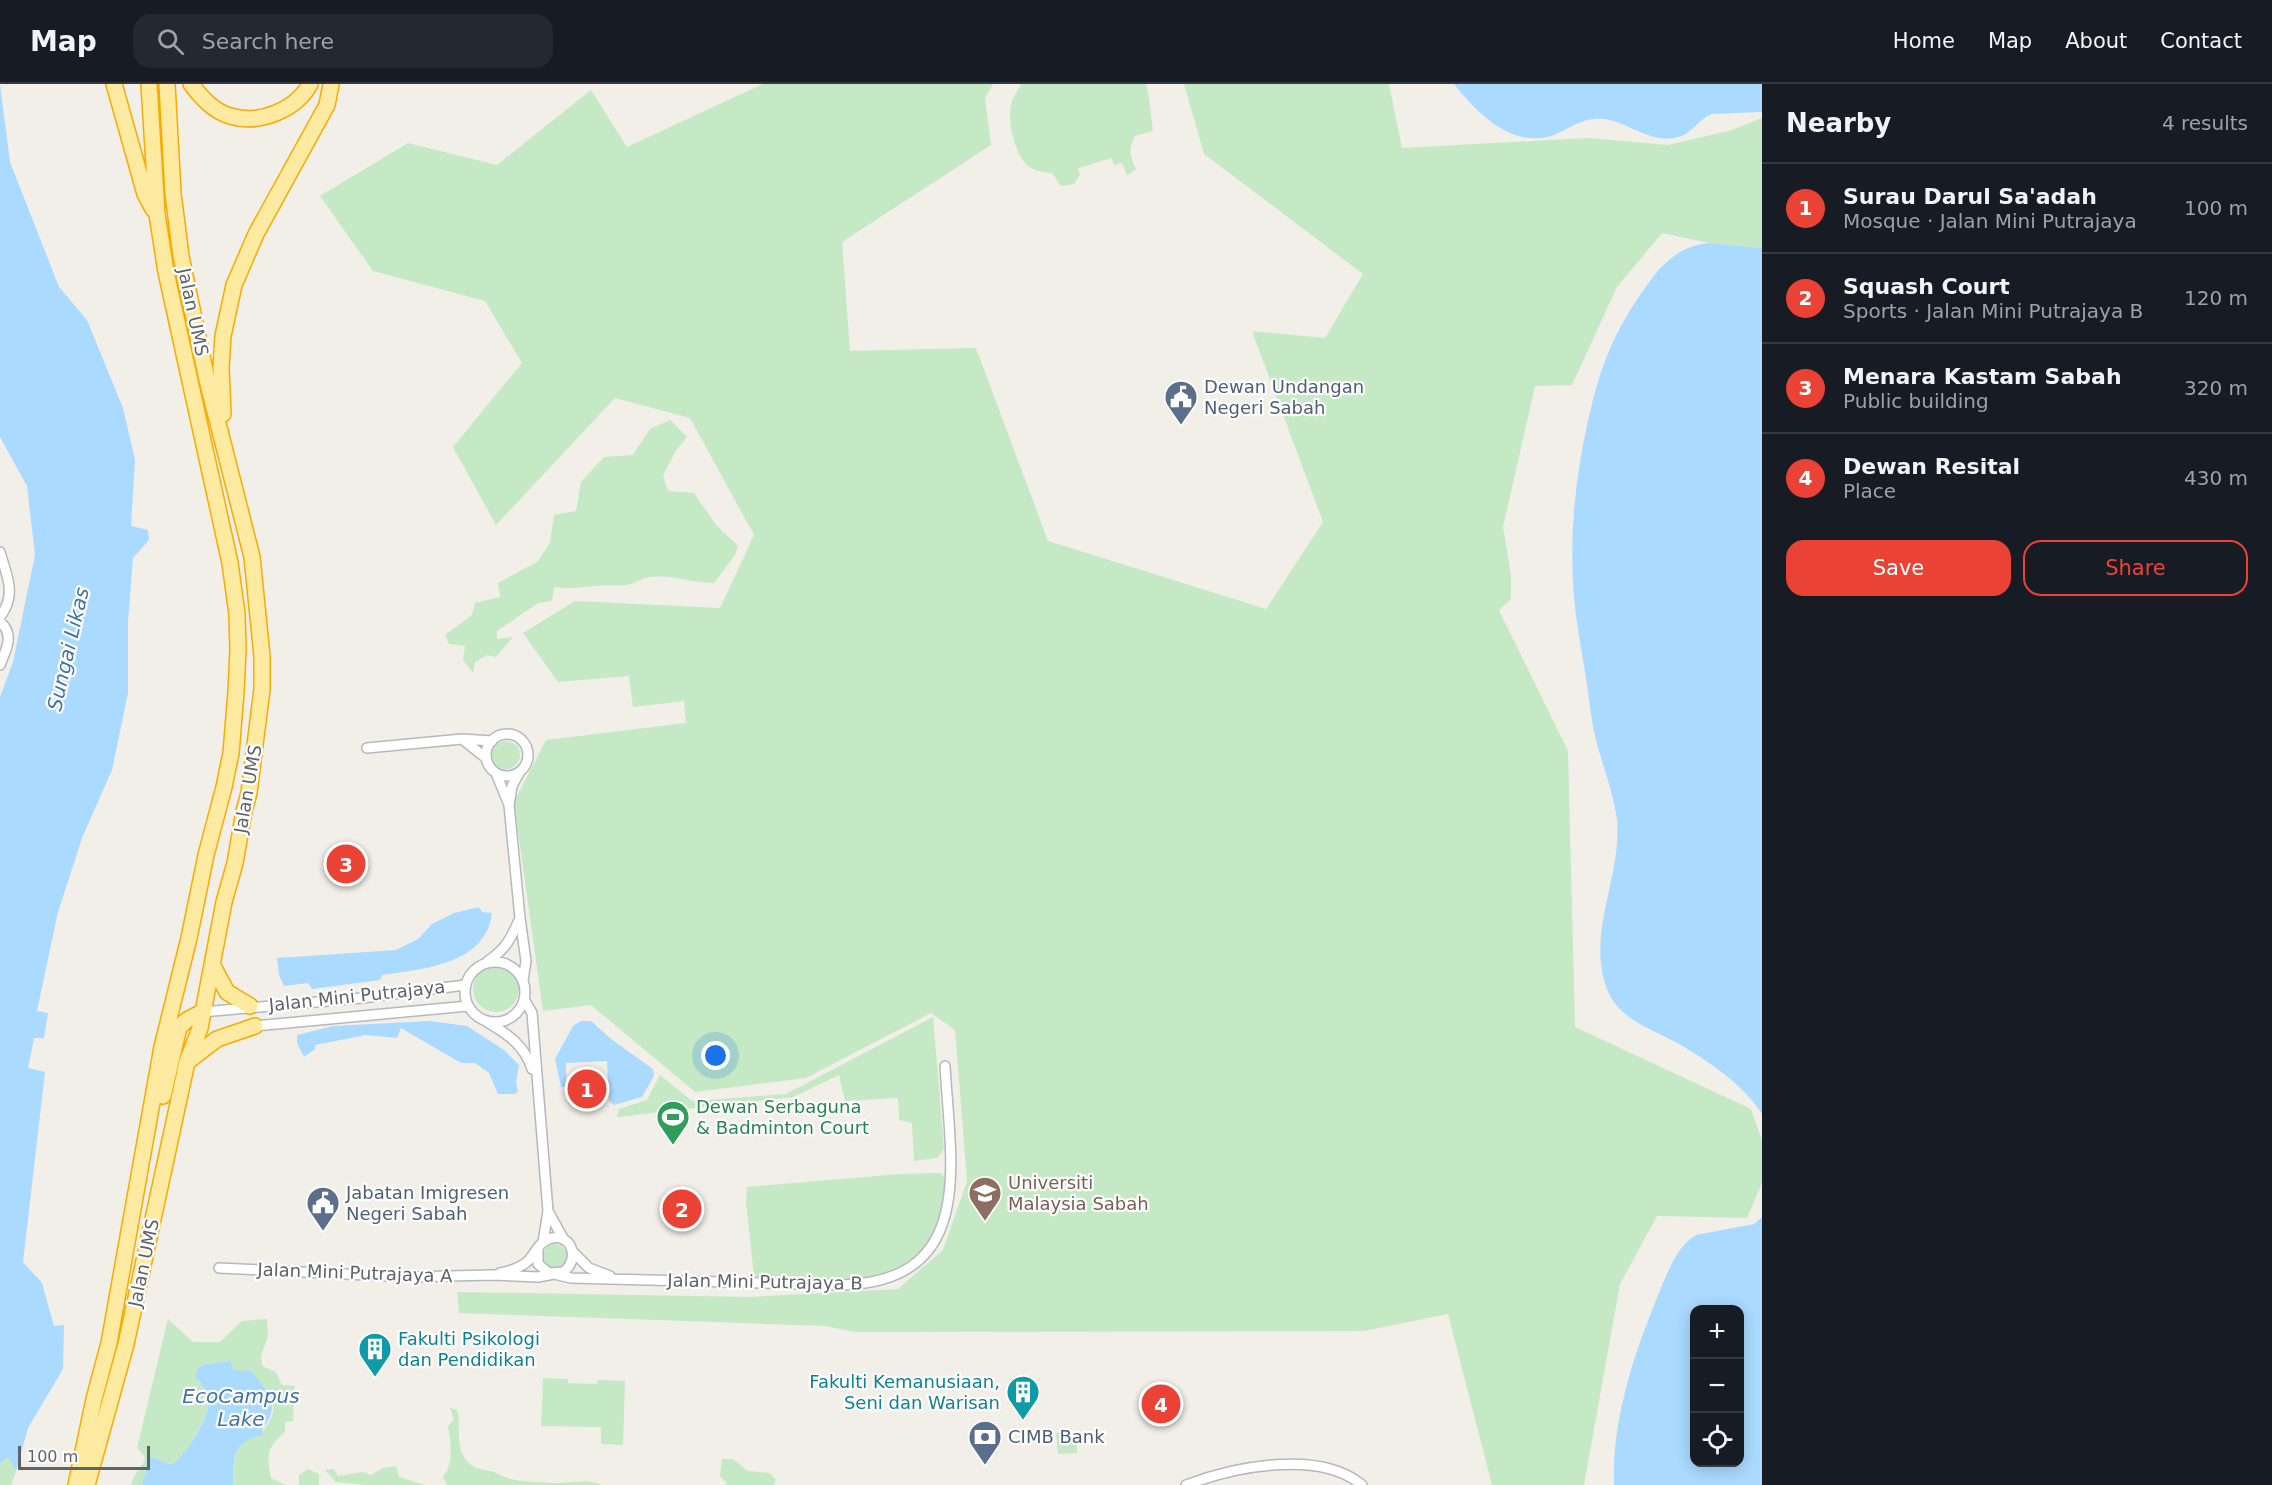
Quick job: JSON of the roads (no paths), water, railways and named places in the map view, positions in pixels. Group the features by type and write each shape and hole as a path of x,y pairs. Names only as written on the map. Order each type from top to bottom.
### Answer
{"highway":[{"path":"114,84 145,194 157,214"},
{"name":"Jalan UMS","path":"87,1485 94,1399 109,1343 162,1047 231,753 238,650 237,614 230,563 166,272 157,214 149,84"},
{"name":"Jalan UMS","path":"76,1485 87,1465 126,1344 187,1062 200,1028 250,784 262,689 262,656 252,557 207,380 181,256 172,193 167,84"},
{"path":"190,84 204,102 230,116 258,118 282,111 299,100 310,85"},
{"path":"224,444 221,387 223,336 234,285 256,234 327,105 331,85"},
{"path":"213,966 227,992 249,1006"},
{"path":"147,1134 162,1101 179,1027 202,1012"},
{"path":"187,1062 217,1039 255,1026"},
{"path":"68,1485 87,1465 93,1485"}],"street":[{"path":"0,552 10,586 8,605 0,617"},
{"path":"0,622 6,627 10,641 0,665"},
{"path":"509,805 496,774 486,758 487,748 492,741 506,734 522,739 529,754 526,765 512,786 509,805 526,961 523,980 525,999 532,1013 548,1211 536,1255 538,1264 545,1271 554,1274 563,1272 570,1266 573,1252"},
{"path":"462,739 486,758"},
{"path":"367,748 462,739 492,741"},
{"path":"496,774 507,777 519,773"},
{"path":"520,918 508,944 501,953 475,969 465,985 465,998 474,1014 506,1033 525,1052 536,1083"},
{"path":"486,962 505,963 516,969 523,980"},
{"name":"Jalan Mini Putrajaya","path":"202,1012 249,1006 362,998 465,985"},
{"path":"485,1020 497,1022 509,1018 519,1010 525,999"},
{"name":"Jalan Mini Putrajaya","path":"255,1026 468,1006"},
{"name":"Jalan Mini Putrajaya B","path":"492,1275 538,1277 554,1274 571,1278 843,1286 864,1285 890,1279 911,1269 923,1258 945,1222 950,1198 950,1163 945,1066"},
{"path":"548,1211 573,1252 589,1268 618,1279"},
{"path":"492,1275 513,1270 528,1261 540,1245 551,1238 565,1240"},
{"name":"Jalan Mini Putrajaya A","path":"219,1268 408,1277 492,1275"},
{"path":"1186,1485 1243,1469 1307,1464 1336,1469 1362,1485"}],"water":[{"name":"Sungai Likas","path":"0,84 10,162 59,287 87,320 123,408 135,460 131,526 148,530 149,540 133,558 128,622 128,693 112,770 82,838 58,912 37,1011 48,1013 44,1038 34,1038 28,1068 45,1072 23,1262 42,1283 54,1326 64,1325 63,1369 28,1428 16,1471 8,1457 0,1463 0,697 13,662 35,555 27,486 0,437"},
{"path":"1454,84 1762,84 1762,112 1712,114 1683,135 1667,139 1656,138 1605,119 1588,120 1551,136 1522,137 1496,125 1484,116"},
{"path":"1709,243 1762,248 1762,1114 1747,1094 1718,1069 1686,1048 1630,1018 1613,1000 1607,989 1600,947 1615,863 1617,820 1593,727 1574,597 1572,552 1574,508 1588,421 1605,360 1625,318 1664,264 1684,250"},
{"path":"479,907 482,912 492,913 487,930 478,944 465,954 450,961 382,975 380,980 312,989 308,983 284,986 279,975 277,958 396,950 418,939 432,924 454,913"},
{"path":"430,1021 467,1026 504,1050 519,1065 516,1083 518,1092 498,1094 489,1073 475,1063 461,1063 401,1028 397,1038 366,1035 315,1045 315,1049 304,1057 297,1043 297,1035 333,1026"},
{"path":"581,1021 591,1021 611,1039 653,1069 654,1076 642,1097 614,1105 609,1101 607,1061 566,1063 566,1087 561,1087 555,1059 573,1026"},
{"path":"1762,1217 1762,1485 1614,1485 1617,1435 1633,1363 1673,1261 1683,1246 1696,1235 1754,1224"},
{"name":"EcoCampus Lake","path":"231,1361 233,1369 250,1370 267,1391 272,1405 268,1420 262,1429 263,1435 246,1441 237,1452 233,1466 233,1485 143,1485 147,1457 173,1464 190,1445 201,1426 209,1402 205,1388 195,1378 198,1368 206,1364"}],"place":[{"name":"Dewan Undangan Negeri Sabah","path":"1181,426"},
{"name":"Menara Kastam Sabah","path":"346,864"},
{"name":"Surau Darul Sa'adah","path":"587,1089"},
{"name":"Dewan Serbaguna & Badminton Court","path":"673,1146"},
{"name":"Squash Court","path":"682,1209"},
{"name":"Universiti Malaysia Sabah","path":"985,1222"},
{"name":"Jabatan Imigresen Negeri Sabah","path":"323,1232"},
{"name":"Fakulti Psikologi dan Pendidikan","path":"375,1378"},
{"name":"Dewan Resital","path":"1161,1404"},
{"name":"Fakulti Kemanusiaan, Seni dan Warisan","path":"1023,1421"},
{"name":"CIMB Bank","path":"985,1466"}]}
